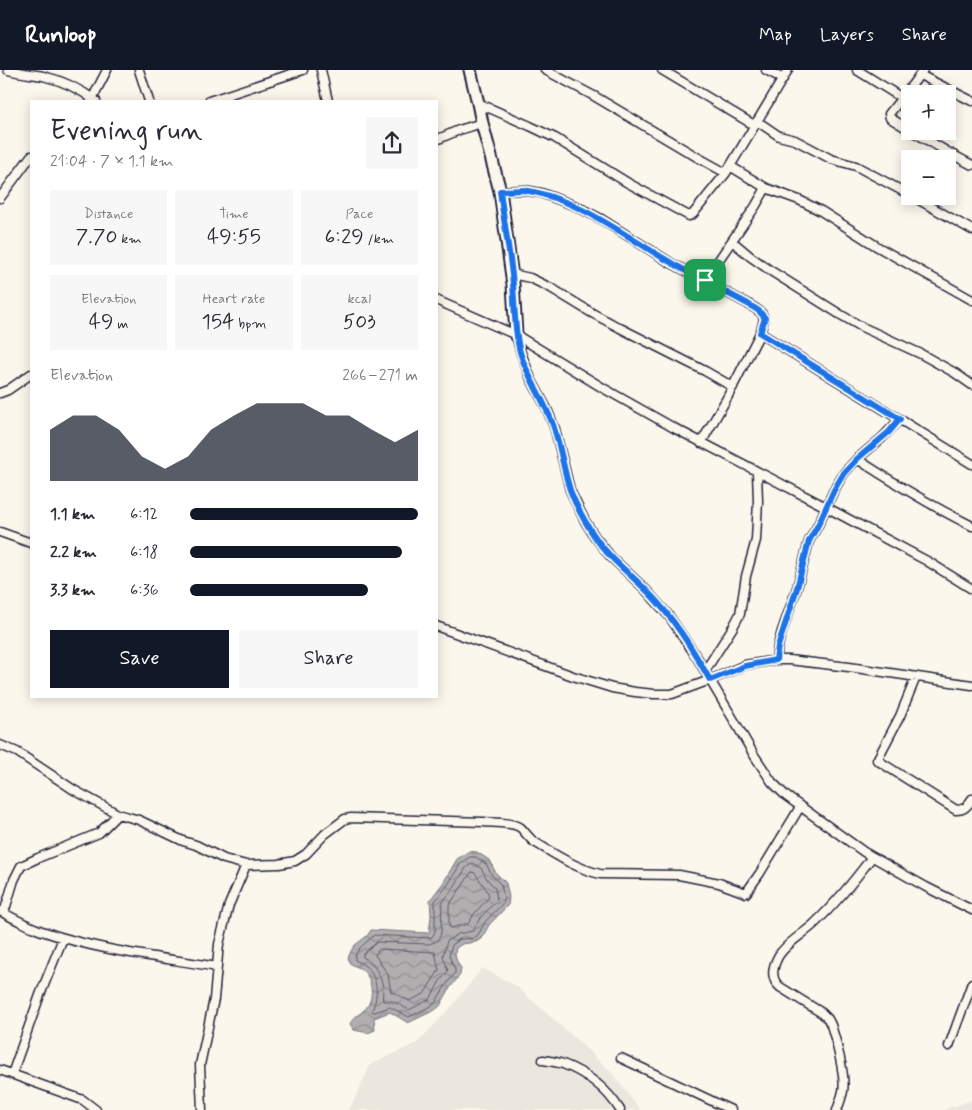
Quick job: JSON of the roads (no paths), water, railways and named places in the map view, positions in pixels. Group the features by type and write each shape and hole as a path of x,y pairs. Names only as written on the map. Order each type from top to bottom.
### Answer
{"street":[{"path":"8,70 54,79 72,87 92,100"},
{"path":"93,100 107,70"},
{"path":"139,70 149,100"},
{"path":"212,100 303,70"},
{"path":"321,70 328,100"},
{"path":"470,70 500,191 512,274 516,336 520,353 530,379 547,409 555,429 570,490 585,521 611,557 645,589 669,616 698,659 754,755 772,782 800,807 872,857 972,910"},
{"path":"545,70 728,169 766,188 799,200 821,211 878,247 972,300"},
{"path":"662,70 779,136 795,140 831,159 856,166 901,191"},
{"path":"766,70 783,79"},
{"path":"478,103 555,138 653,198 689,216 694,214 728,169 788,70"},
{"path":"857,70 901,97"},
{"path":"912,85 922,72 972,101"},
{"path":"901,99 889,116 901,125"},
{"path":"438,139 482,123"},
{"path":"926,140 972,165"},
{"path":"0,198 30,157"},
{"path":"705,280 766,188"},
{"path":"500,191 524,190 541,193 576,206 601,219 671,263 748,304 759,311 765,318 760,333 733,386 701,443"},
{"path":"927,205 972,230"},
{"path":"732,241 764,266 862,327 921,354 972,385"},
{"path":"512,274 530,278 551,288 599,317 733,386"},
{"path":"438,301 516,336 701,443 927,561 972,588"},
{"path":"760,333 972,464"},
{"path":"0,393 8,390 30,375"},
{"path":"776,660 778,646 797,588 809,541 834,490 844,473 857,459 889,432 900,419"},
{"path":"857,459 913,495 972,526"},
{"path":"705,671 740,614 746,576 756,540 757,472"},
{"path":"0,532 30,543"},
{"path":"438,627 573,676 612,688 654,694 672,694 745,666 776,660 849,667 972,685"},
{"path":"916,677 900,716 877,760 956,810 966,808 972,799"},
{"path":"0,745 18,752 74,790 118,814 138,820 224,859 246,865 279,864 295,861 306,854 325,834 345,819 484,822 517,826 532,841 588,871 600,874 678,875 719,884 746,894 800,807"},
{"path":"118,814 99,833 21,866 1,912 31,927 63,938 110,949 217,967"},
{"path":"838,1110 844,1082 831,1025 822,1013 780,987 773,975 774,966 778,956 786,946 813,925 847,890 872,857"},
{"path":"202,1110 200,1065 214,999 219,944 229,905 246,865"},
{"path":"12,1074 40,994 63,938"},
{"path":"949,1046 972,983"},
{"path":"622,1058 731,1110"},
{"path":"543,1060 561,1063 582,1073 604,1090 620,1110"},
{"path":"0,1070 83,1100 96,1110"}],"water":[{"path":"469,851 477,852 489,860 496,873 506,883 509,897 508,905 489,925 482,938 476,942 462,944 456,948 456,958 461,968 460,975 440,1006 408,1023 390,1012 374,1018 375,1030 368,1033 354,1030 350,1024 368,1006 371,990 366,974 351,964 348,958 351,951 371,930 429,933 430,900 443,883 457,859"}]}
